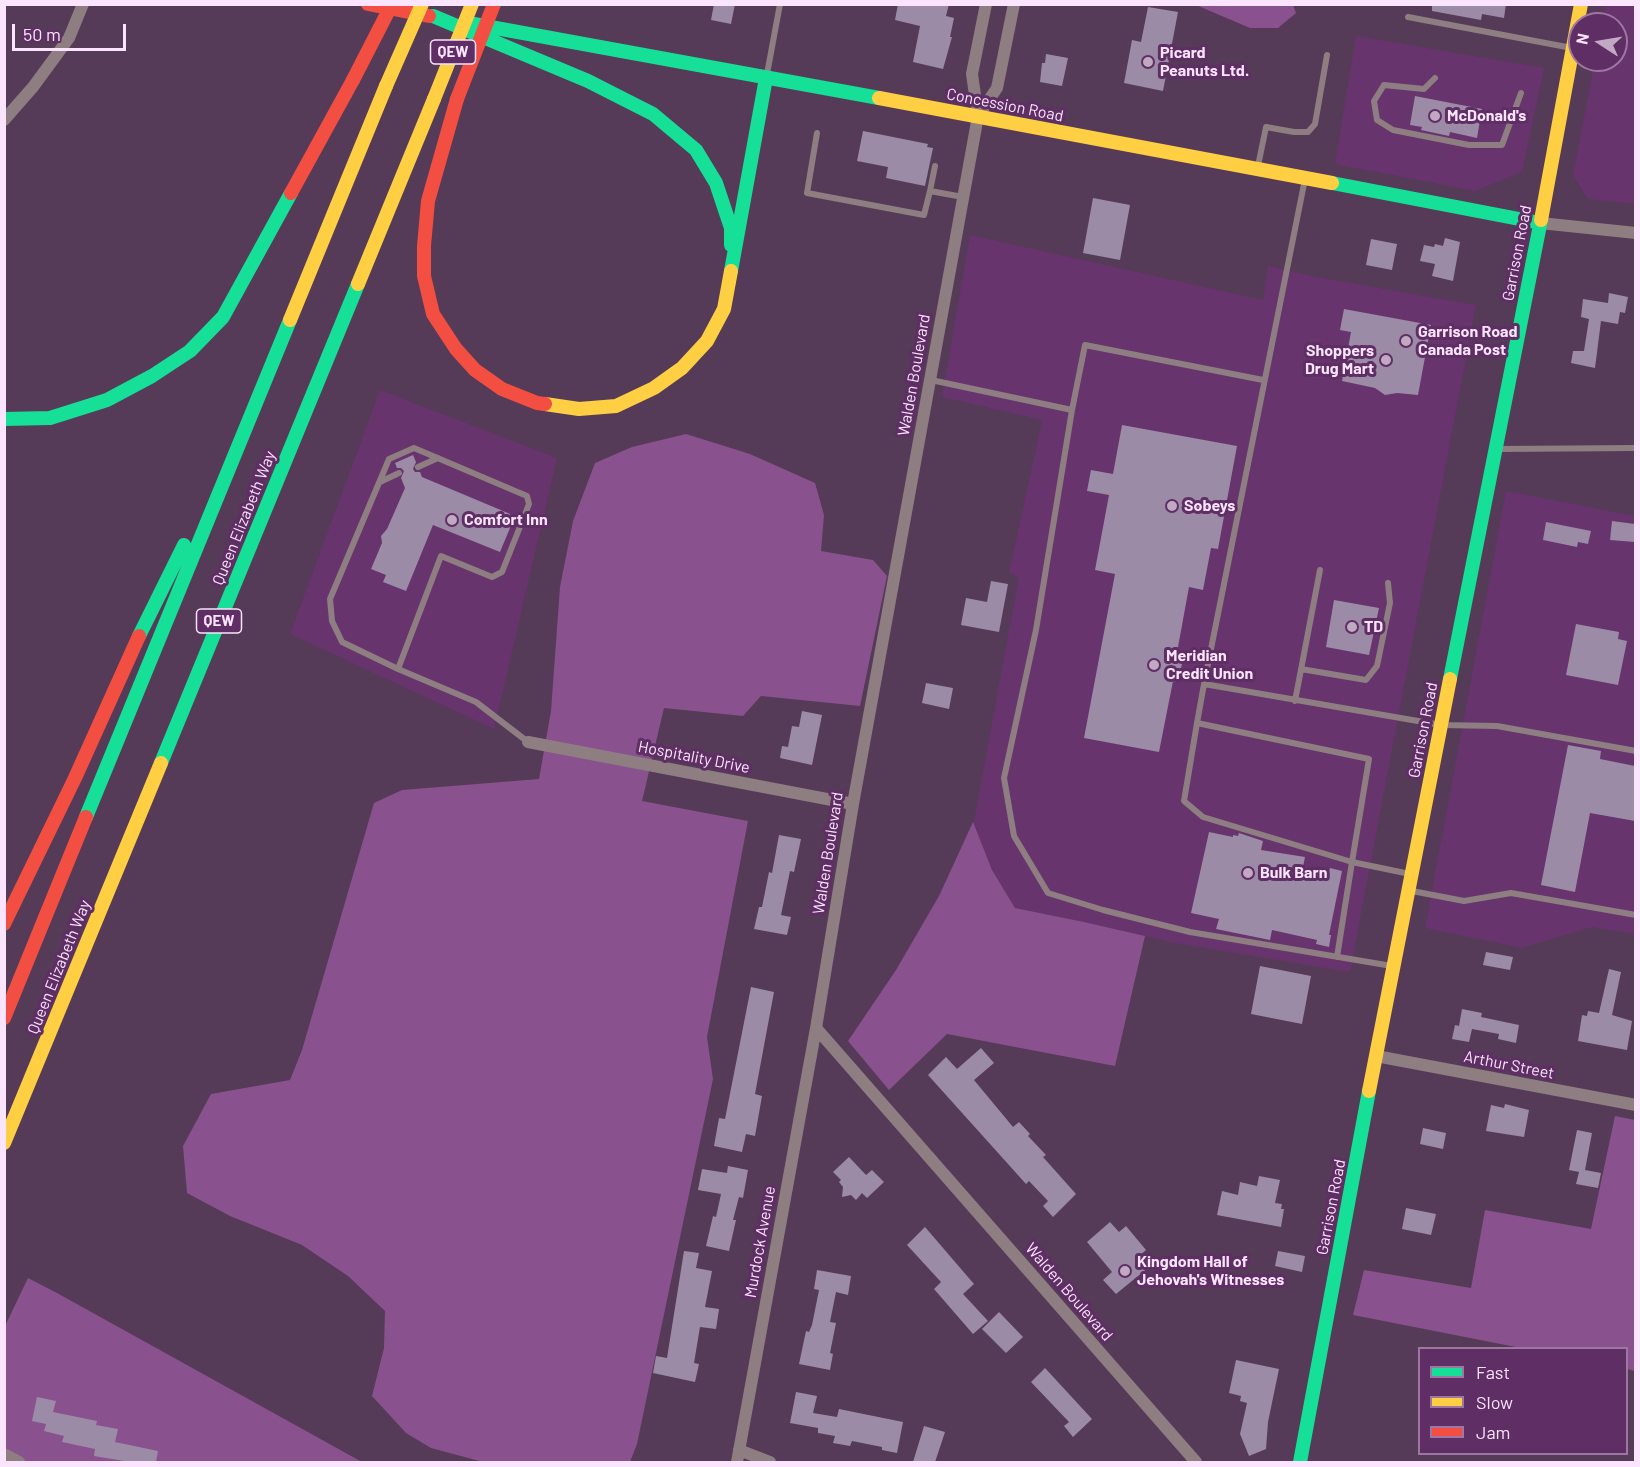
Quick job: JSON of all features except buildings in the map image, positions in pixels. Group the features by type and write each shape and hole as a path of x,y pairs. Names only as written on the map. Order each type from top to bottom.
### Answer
{"main road":[{"name":"Concession Road","path":"368,4 978,116 1540,223"},
{"path":"4,419 50,417 107,400 152,376 190,351 223,317 392,4"},
{"name":"Queen Elizabeth Way","path":"4,1018 386,86 422,4"},
{"name":"Queen Elizabeth Way","path":"4,1143 472,4"},
{"path":"494,4 457,99 428,201 424,276 433,314 456,349 475,370 502,389 537,403 579,410 616,406 654,388 682,368 706,341 724,309 766,78"},
{"path":"433,16 588,81 653,114 696,150 716,183 730,228 732,271"},
{"name":"Garrison Road","path":"1300,1462 1408,890 1568,72"},
{"path":"4,924 75,778 150,612 257,402"}],"street":[{"path":"4,120 33,87 69,38 83,4"},
{"name":"Walden Boulevard","path":"986,4 972,74 978,116 853,804 816,1028 1196,1462"},
{"name":"Walden Boulevard","path":"978,116 997,87 1014,4"},
{"name":"Concession Road","path":"1540,223 1635,233"},
{"name":"Hospitality Drive","path":"528,742 853,804"},
{"name":"Murdock Avenue","path":"738,1456 816,1028"},
{"name":"Arthur Street","path":"1376,1056 1635,1106"},
{"path":"6,1455 19,1462"},
{"path":"738,1456 770,1462"}],"lane":[{"path":"766,78 780,4"},
{"path":"1408,17 1568,47"},
{"path":"1257,170 1266,127 1308,132 1315,124 1327,55"},
{"path":"1435,78 1424,89 1384,85 1374,101 1377,120 1393,130 1425,137 1469,145 1502,145 1521,93"},
{"path":"817,134 807,193 924,215 935,166"},
{"path":"1305,179 1263,380 1204,684 1184,801 1203,818 1352,862 1412,874"},
{"path":"930,191 963,197"},
{"path":"1263,380 1084,345 1036,630 1004,778 1014,836 1048,893 1103,910 1190,932 1394,967"},
{"path":"930,380 1072,410"},
{"path":"398,669 441,556 492,577 502,572 529,504 526,496 414,448 388,459 330,599 333,621 342,642 398,669 476,702 528,742"},
{"path":"1494,450 1635,448"},
{"path":"418,467 438,458"},
{"path":"380,482 399,474"},
{"path":"1296,701 1320,570"},
{"path":"1301,669 1366,680 1377,666 1390,603 1388,583"},
{"path":"1204,684 1441,725 1497,726 1635,751"},
{"path":"1197,723 1369,759 1337,957"},
{"path":"1408,890 1464,901 1511,893 1635,915"}],"shaded area":[{"path":"1196,5 1293,5 1296,13 1278,28 1250,28"},
{"path":"1606,5 1635,5 1635,204 1588,199 1573,176 1593,72 1628,72 1628,12 1605,12"},
{"path":"1356,36 1544,68 1522,172 1475,191 1335,164"},
{"path":"970,235 1263,300 1268,266 1321,278 1476,305 1350,972 1170,942 1015,908 992,870 973,826 1019,577 1009,573 1042,420 942,397"},
{"path":"380,390 557,458 494,729 290,634"},
{"path":"686,434 750,454 815,483 824,515 821,551 873,560 887,576 860,706 761,696 743,716 664,708 642,801 748,821 707,1037 713,1079 637,1444 630,1462 483,1462 431,1448 406,1433 372,1396 384,1348 385,1311 348,1276 302,1245 230,1216 187,1193 183,1146 211,1094 290,1080 302,1050 374,803 402,790 539,779 551,711 560,587 573,521 595,463 632,447"},
{"path":"1506,491 1635,516 1635,934 1592,927 1522,948 1425,928"},
{"path":"973,822 992,870 1015,908 1145,936 1115,1066 947,1034 889,1090 848,1041 896,970 939,896"},
{"path":"1615,1116 1635,1120 1635,1371 1628,1369 1628,1347 1516,1347 1353,1315 1364,1270 1471,1288 1485,1210 1591,1229"},
{"path":"28,1278 362,1462 5,1462 4,1328"}],"traffic: fast":[{"path":"433,16 588,81 653,114 696,150 716,183 731,228 731,245"},
{"path":"474,24 879,98"},
{"path":"731,271 766,78"},
{"path":"1332,183 1540,223"},
{"path":"4,419 50,418 107,400 152,376 190,351 223,317 291,193"},
{"path":"1450,679 1541,220"},
{"path":"161,763 358,284"},
{"path":"86,817 290,320"},
{"path":"139,636 184,545"},
{"path":"1300,1462 1369,1091"}],"traffic: slow":[{"path":"386,86 422,4"},
{"path":"434,99 472,4"},
{"path":"1541,220 1581,4"},
{"path":"290,320 386,86"},
{"path":"879,98 1332,183"},
{"path":"358,284 434,99"},
{"path":"545,404 579,409 616,406 654,388 682,368 707,341 724,309 731,271"},
{"path":"1369,1091 1450,679"},
{"path":"4,1143 161,763"}],"traffic: jam":[{"path":"368,4 429,16"},
{"path":"353,80 392,4"},
{"path":"457,99 494,4"},
{"path":"291,193 353,80"},
{"path":"457,99 428,201 424,276 433,314 456,349 475,370 502,389 545,404"},
{"path":"4,924 75,778 139,636"},
{"path":"4,1018 86,817"}],"place":[{"name":"Picard Peanuts Ltd.","path":"1148,62"},
{"name":"McDonald's","path":"1435,116"},
{"name":"Garrison Road Canada Post","path":"1406,341"},
{"name":"Shoppers Drug Mart","path":"1386,360"},
{"name":"Sobeys","path":"1172,506"},
{"name":"Comfort Inn","path":"452,520"},
{"name":"TD","path":"1352,627"},
{"name":"Meridian Credit Union","path":"1154,665"},
{"name":"Bulk Barn","path":"1248,873"},
{"name":"Kingdom Hall of Jehovah's Witnesses","path":"1125,1271"}]}
